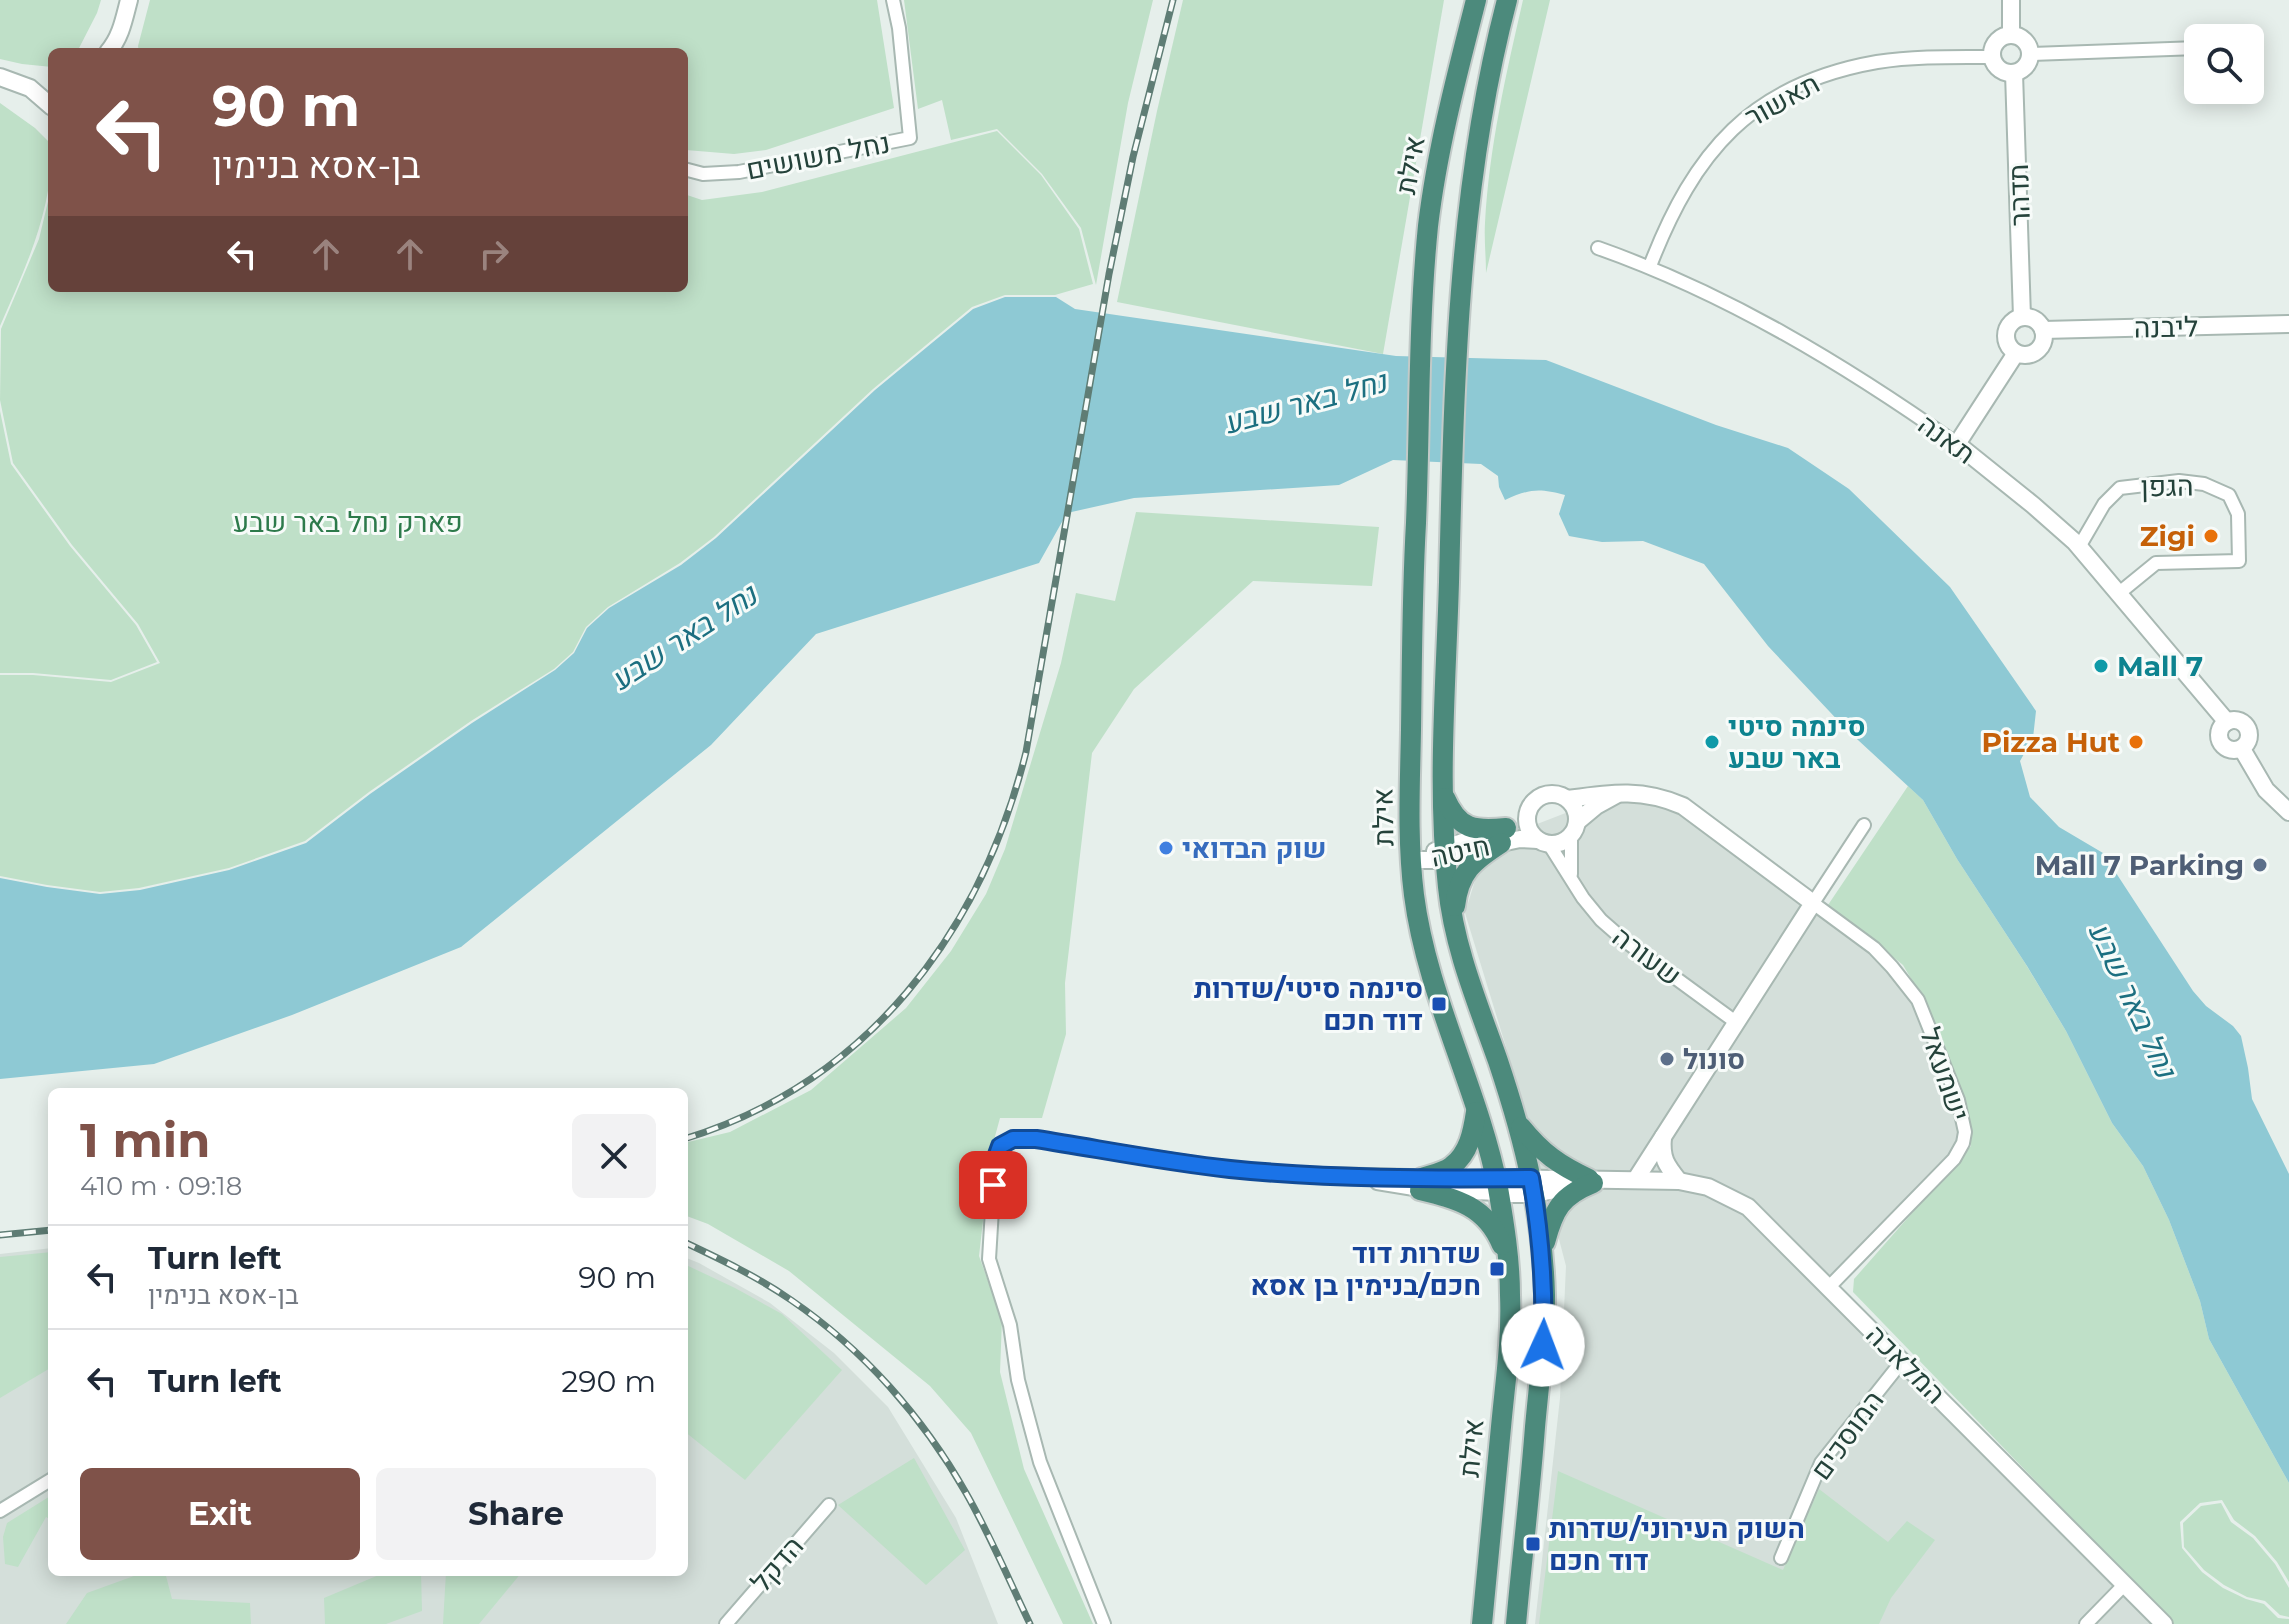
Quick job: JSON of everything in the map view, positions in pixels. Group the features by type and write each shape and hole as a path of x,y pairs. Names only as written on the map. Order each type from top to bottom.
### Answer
{"highway":[{"name":"אילת","path":"1476,0 1433,191 1421,317 1418,481 1412,590 1410,794 1411,860 1420,929 1440,1004 1477,1109 1497,1186 1507,1256 1509,1343 1482,1624"},
{"path":"1507,0 1490,70 1465,231 1452,465 1444,794 1445,853 1453,922 1473,994 1516,1120 1532,1186 1542,1254 1545,1295 1543,1345 1516,1624"},
{"path":"1444,794 1451,812 1460,822 1503,835"},
{"path":"1453,922 1458,887 1465,873 1503,835"},
{"path":"1421,1184 1452,1167 1466,1149 1473,1133 1477,1109"},
{"path":"1516,1120 1541,1150 1570,1170 1610,1180"},
{"path":"1542,1254 1552,1218 1565,1198 1578,1189 1610,1180"},
{"path":"1421,1184 1475,1208 1499,1236 1507,1256"}],"street":[{"path":"111,48 122,28 129,0"},
{"name":"נחל משושים","path":"688,170 703,174 739,172 910,138 899,28 893,0"},
{"path":"2011,0 2011,35"},
{"path":"122,28 122,48"},
{"path":"2011,35 2025,41 2030,54 2027,65 2014,73 2000,69 1992,57 1996,43 2002,37 2011,35"},
{"path":"2030,54 2184,48"},
{"name":"תאשור","path":"1650,266 1667,224 1701,165 1735,127 1765,103 1799,85 1878,62 1924,57 1992,57"},
{"name":"תדהר","path":"2014,73 2022,317"},
{"path":"0,77 30,88 48,104"},
{"path":"18,83 48,85"},
{"name":"תאנה","path":"1598,248 1650,266 1758,318 1807,346 1957,444 2033,505 2079,547 2227,722 2221,728 2220,740 2229,750 2242,749 2266,790 2289,812"},
{"path":"2022,317 2036,320 2043,330 2044,339 2038,350 2028,355 2016,353 2007,345 2006,333 2011,322 2022,317"},
{"name":"ליבנה","path":"2043,330 2289,324"},
{"path":"1957,444 2016,353"},
{"name":"הגפן","path":"2079,547 2104,504 2120,488 2179,481 2204,484 2229,495 2238,514 2239,561 2156,563 2118,594"},
{"name":"חיטה","path":"1411,860 1503,835 1527,814 1532,802 1543,794 1556,793 1568,799 1629,792 1665,798 1683,806 1813,903"},
{"name":"חיטה","path":"1503,835 1561,842 1609,798 1629,792"},
{"path":"1568,799 1576,809 1571,877"},
{"name":"חיטה","path":"1527,814 1530,831 1544,842"},
{"path":"1610,1180 1772,967 1864,825"},
{"name":"שעורה","path":"1544,842 1601,920 1733,1020"},
{"name":"ישמעאל","path":"1813,903 1874,948 1918,1000 1958,1100 1965,1132 1954,1159 1829,1287"},
{"path":"1610,1180 1663,1137 1733,1020"},
{"path":"1663,1137 1662,1153 1679,1181"},
{"path":"1104,1624 1040,1462 1018,1380 1010,1325 989,1259 995,1160 1000,1146 1013,1139 1036,1139 1225,1168 1421,1184 1497,1186"},
{"name":"המלאכה","path":"1497,1186 1610,1180 1679,1181 1708,1187 1748,1207 2164,1624"},
{"name":"המוסכים","path":"1781,1558 1821,1463 1903,1360"},
{"path":"0,1511 48,1481"},
{"name":"הדקל","path":"726,1624 829,1505"},
{"path":"2086,1624 2125,1584"}],"shaded area":[{"path":"1641,796 1666,803 1888,966 1923,1014 1969,1136 1958,1159 1839,1287 2175,1624 1535,1624 1560,1398 1566,1266 1525,1109 1465,913 1476,877 1502,848 1532,826 1594,802"},
{"path":"48,1248 48,1576 688,1576 688,1259 770,1303 834,1353 888,1407 956,1518 998,1624 0,1624 0,1254"}],"green space":[{"path":"0,0 101,0 79,48 48,48 48,67 0,59"},
{"path":"150,0 877,0 894,108 766,150 734,154 688,150 688,48 138,46"},
{"path":"904,0 1153,0 1128,103 1096,285 1081,228 1042,174 997,129 951,140 942,100 918,109"},
{"path":"1183,0 1444,0 1383,354 1117,302"},
{"path":"1523,0 1550,0 1486,273 1485,223 1490,167"},
{"path":"0,103 48,141 48,194 28,260 0,326"},
{"name":"פארק נחל באר שבע","path":"997,131 1041,175 1079,229 1093,284 1055,295 1005,295 972,307 873,389 714,537 680,563 608,607 586,627 573,652 554,669 471,721 305,841 229,868 139,888 100,892 0,876 0,675 111,682 160,663 138,624 72,545 13,463 0,400 1,329 39,239 48,202 48,292 688,292 688,195 702,200 762,192"},
{"path":"0,411 11,464 70,546 136,625 157,662 111,680 0,673"},
{"path":"1136,512 1379,527 1372,586 1253,581 1134,689 1092,753 1065,983 1066,1034 1042,1118 1000,1118 991,1151 979,1256 1002,1320 1000,1372 1024,1469 1093,1624 1063,1624 971,1433 930,1386 789,1271 708,1224 688,1216 688,1142 730,1132 811,1090 906,1008 951,951 986,894 1005,849 1061,663 1076,593 1115,601"},
{"path":"1908,786 1923,800 1957,859 2025,963 2066,1031 2112,1123 2143,1166 2169,1220 2200,1301 2209,1339 2289,1483 2289,1582 2255,1536 2234,1520 2222,1500 2200,1503 2180,1522 2182,1548 2202,1572 2223,1588 2264,1604 2278,1618 2289,1619 2289,1624 2174,1624 1853,1292 1854,1279 1971,1146 1962,1091 1920,994 1903,965 1828,905"},
{"path":"48,1252 48,1369 0,1398 0,1257"},
{"path":"688,1266 782,1314 842,1370 745,1480 688,1434"},
{"path":"914,1458 965,1550 926,1585 838,1505"},
{"path":"1558,1471 1783,1570 1819,1489 1888,1542 1907,1521 1935,1540 1891,1598 1879,1624 1539,1624"},
{"path":"48,1497 48,1518 18,1567 5,1564 3,1537 7,1523"},
{"path":"2221,1503 2231,1522 2253,1538 2275,1564 2289,1588 2289,1617 2280,1615 2265,1601 2247,1597 2224,1585 2204,1570 2184,1547 2183,1523 2201,1506"},
{"path":"134,1576 166,1576 172,1599 250,1603 251,1624 66,1624 87,1593"},
{"path":"376,1576 421,1576 422,1611 386,1624 325,1624 324,1598"},
{"path":"446,1576 519,1576 479,1624 443,1624"}],"water":[{"name":"נחל באר שבע","path":"1005,297 1056,297 1075,309 1396,356 1546,360 1716,425 1788,448 1849,489 1950,587 2036,711 2033,738 2020,761 2030,797 2059,827 2103,853 2193,991 2241,1036 2252,1099 2289,1174 2289,1483 2209,1339 2200,1301 2169,1220 2143,1166 2112,1123 2066,1031 1923,800 1845,728 1768,646 1704,564 1643,541 1602,542 1569,536 1559,514 1565,495 1534,491 1505,500 1498,476 1481,464 1393,460 1339,485 1134,498 1067,513 1039,563 816,634 711,745 461,947 292,1015 154,1064 0,1079 0,878 100,894 140,890 229,870 306,843 472,723 555,670 574,653 587,628 609,608 681,565 716,538 875,390 973,309"}],"railway":[{"path":"688,1137 749,1114 808,1080 861,1040 907,992 946,939 979,881 1006,818 1026,752 1109,274 1133,157 1173,0"},
{"path":"0,1235 48,1230"},
{"path":"688,1244 752,1276 791,1300 843,1340 889,1386 931,1438 966,1493 1030,1624"}],"place":[{"name":"Zigi","path":"2211,536"},
{"name":"Mall 7","path":"2101,666"},
{"name":"סינמה סיטי באר שבע","path":"1712,742"},
{"name":"Pizza Hut","path":"2136,742"},
{"name":"שוק הבדואי","path":"1166,848"},
{"name":"Mall 7 Parking","path":"2260,865"},
{"name":"סינמה סיטי/שדרות דוד חכם","path":"1439,1004"},
{"name":"סונול","path":"1667,1059"},
{"name":"שדרות דוד חכם/בנימין בן אסא","path":"1497,1269"},
{"name":"השוק העירוני/שדרות דוד חכם","path":"1533,1544"}],"route":[{"path":"993,1185 995,1160 1000,1146 1013,1139 1036,1139 1225,1168 1280,1173 1446,1179 1531,1178 1545,1295 1543,1345"}]}
